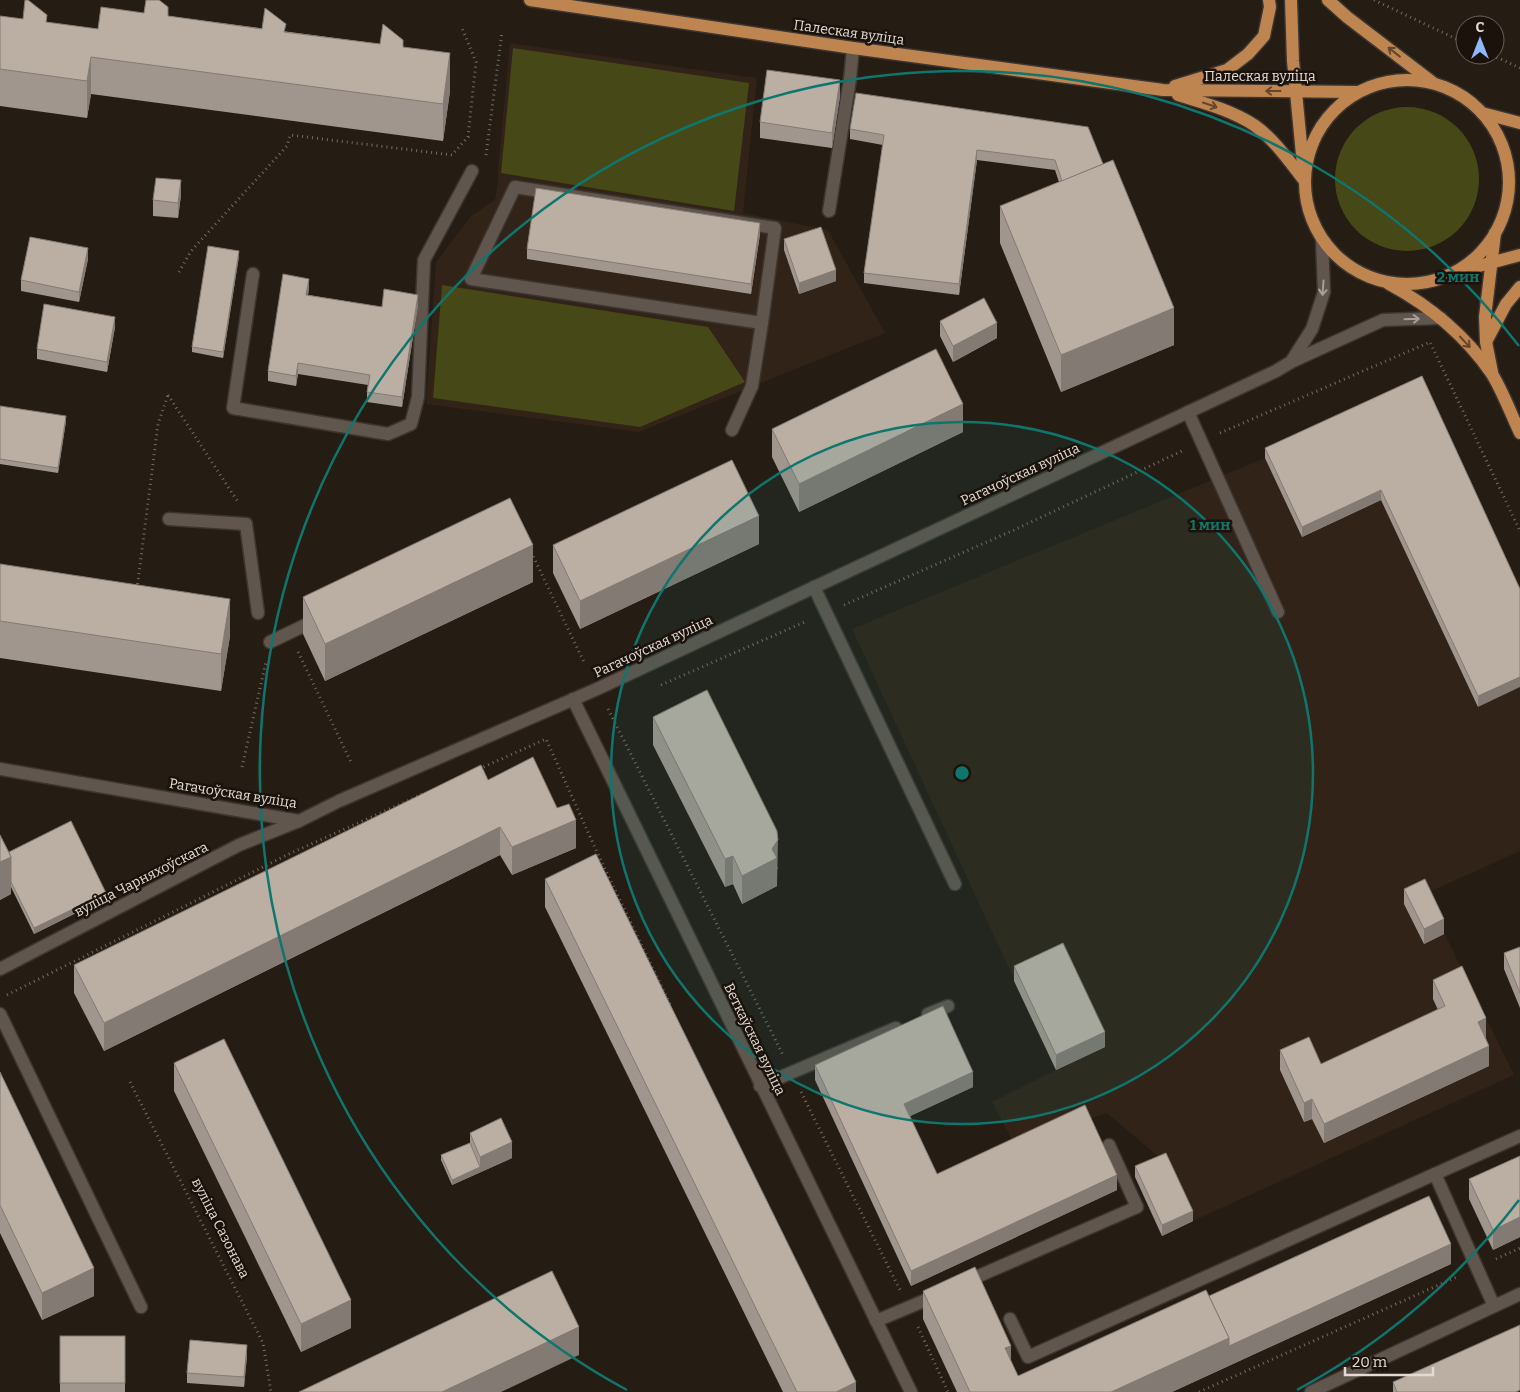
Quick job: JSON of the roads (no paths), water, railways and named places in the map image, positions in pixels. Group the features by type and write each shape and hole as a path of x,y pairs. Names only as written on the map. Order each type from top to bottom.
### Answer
{"main road":[{"name":"Палеская вуліца","path":"530,0 853,48 1163,90 1357,92"},
{"path":"1163,90 1227,70 1248,54 1264,36 1270,7 1269,0"},
{"path":"1291,0 1296,91 1308,211 1322,240 1349,266 1414,298 1441,318 1467,344 1492,375 1520,433"},
{"path":"1328,0 1346,18 1432,82 1459,94 1482,113 1497,134 1506,158 1509,183 1505,209 1495,233 1477,256 1453,273"},
{"path":"1304,180 1311,145 1315,137 1329,115 1357,92 1393,80 1432,82"},
{"name":"Палеская вуліца","path":"1163,90 1216,106 1254,126 1281,150 1304,180"},
{"path":"1482,113 1520,124"},
{"path":"1492,375 1486,342 1485,317 1495,233"},
{"path":"1384,282 1419,283 1520,255"},
{"path":"1486,342 1506,304 1520,288"}],"street":[{"path":"829,211 853,48"},
{"path":"253,274 232,408 388,434 411,424 418,397 424,260 472,171"},
{"path":"732,430 752,386 762,323 775,228 515,187 472,279 762,323"},
{"name":"Рагачоўская вуліца","path":"1291,362 1312,329 1324,292 1322,240"},
{"name":"Рагачоўская вуліца","path":"0,769 299,821 339,801 572,699 814,588 1383,320 1441,318"},
{"path":"1188,412 1278,612"},
{"path":"169,519 246,524 258,613"},
{"path":"814,588 955,884"},
{"path":"270,642 334,612"},
{"name":"Веткаўская вуліца","path":"572,699 911,1392"},
{"name":"вуліца Чарняхоўскага","path":"0,969 239,845 299,821"},
{"path":"760,1086 948,1006"},
{"path":"0,1014 141,1307"},
{"path":"1010,1318 1028,1357 1520,1136"},
{"path":"876,1322 1137,1207 1109,1145"},
{"path":"1435,1174 1494,1306"},
{"path":"1311,1392 1520,1294"}]}
